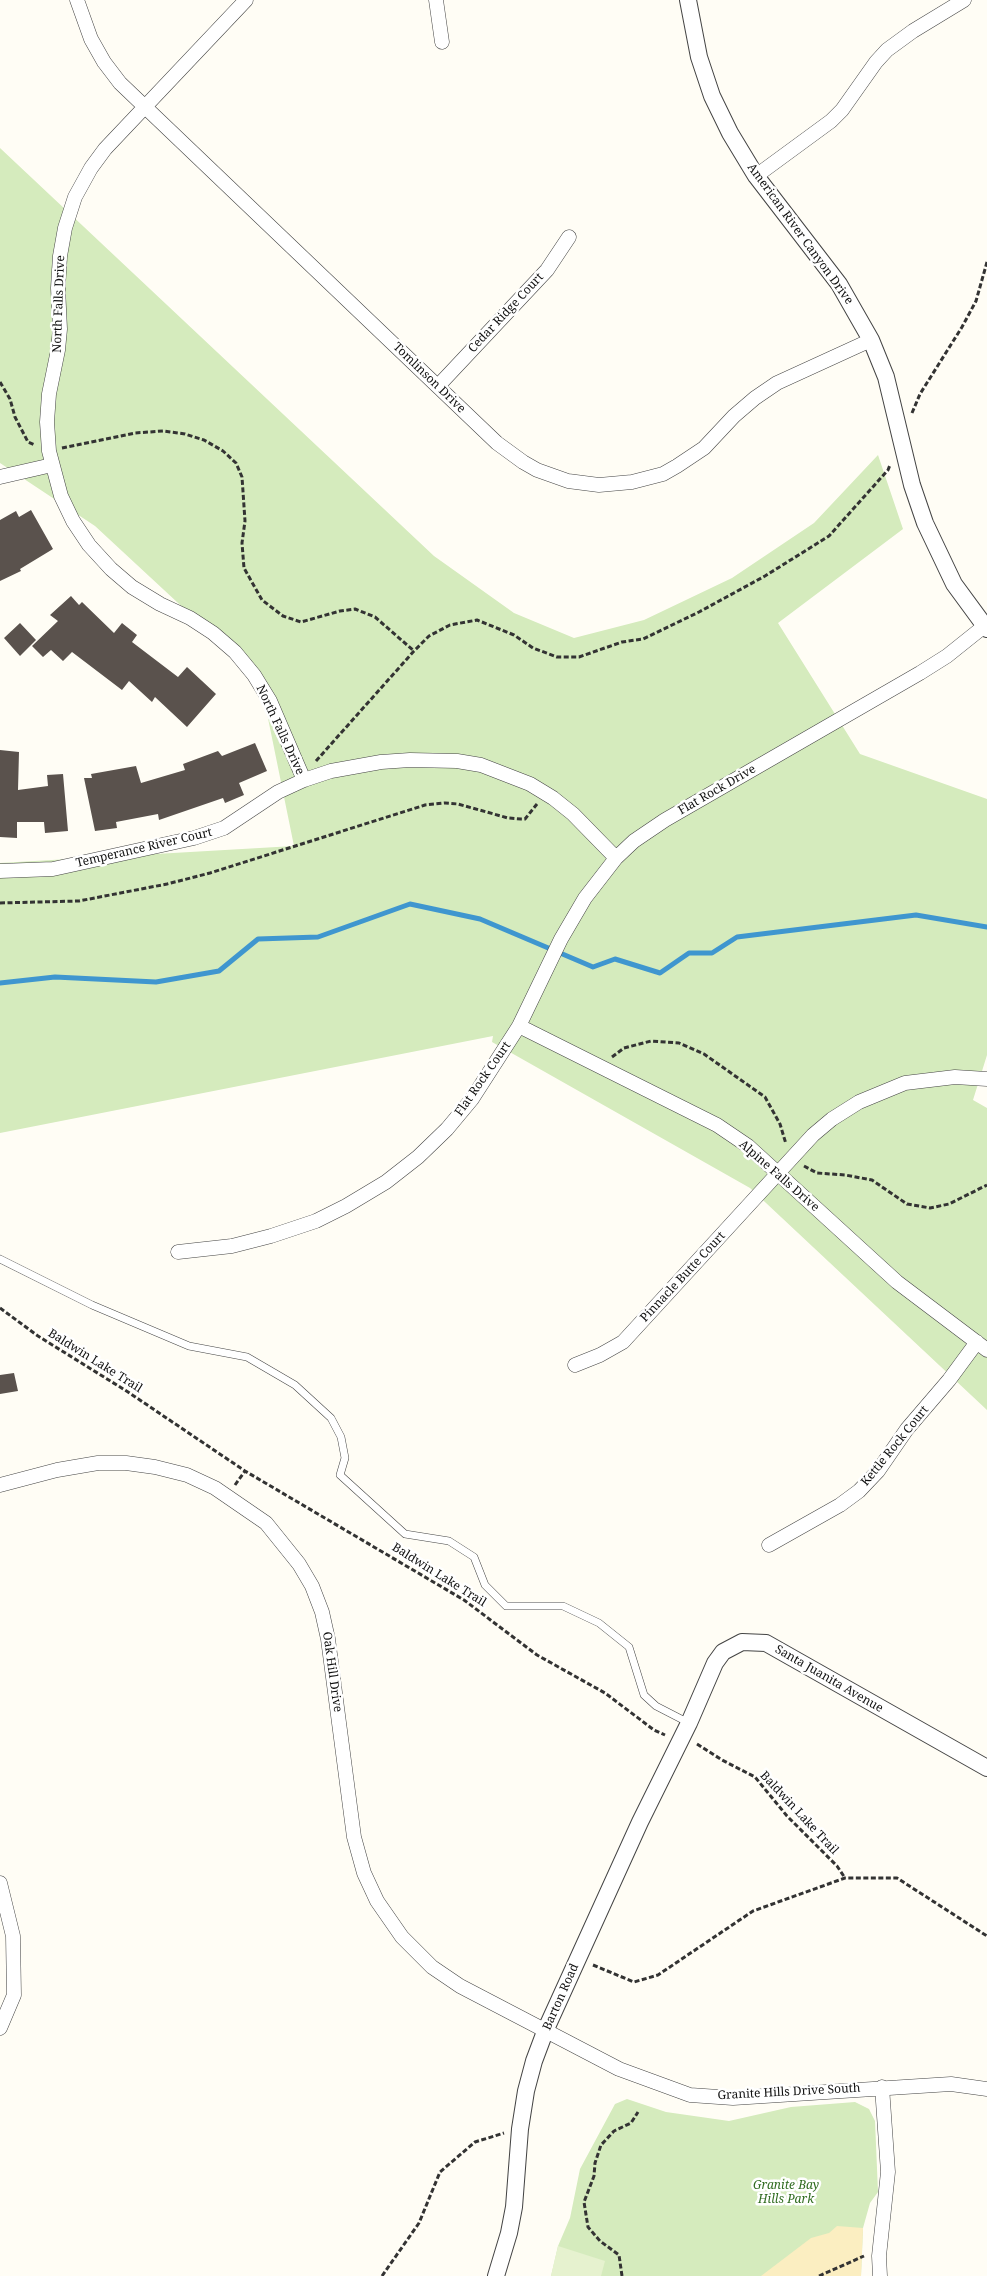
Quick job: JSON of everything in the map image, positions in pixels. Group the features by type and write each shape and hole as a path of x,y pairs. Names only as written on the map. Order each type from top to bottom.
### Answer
{"street":[{"name":"Tomlinson Drive","path":"77,0 91,39 104,62 120,82 498,443 523,462 552,476 584,484 616,485 647,479 677,466 704,448 734,416 755,398 777,384 871,340"},
{"name":"North Falls Drive","path":"246,0 104,149 75,197 65,228 60,256 59,343 49,394 47,422 49,451 61,496 73,521 89,545 110,569 132,587 160,604 190,618 213,633 235,652 254,676 270,701 304,780"},
{"path":"436,0 442,42"},
{"name":"American River Canyon Drive","path":"688,0 699,57 712,96 730,133 756,176 839,284 871,340 886,377 912,485 924,523 954,584 986,627"},
{"path":"756,176 831,122 842,110 876,62 893,45 964,0"},
{"name":"Cedar Ridge Court","path":"438,386 547,270 568,237"},
{"path":"0,477 52,465"},
{"name":"Flat Rock Drive","path":"519,1026 561,939 585,898 616,858 634,841 665,820 920,673 986,627"},
{"name":"Temperance River Court","path":"0,871 54,869 194,838 224,828 278,792 330,771 381,762 433,759 481,766 530,784 573,814 616,858"},
{"name":"Alpine Falls Drive","path":"519,1026 717,1125 748,1146 897,1282 982,1346"},
{"name":"Flat Rock Court","path":"178,1252 232,1246 271,1236 323,1217 386,1182 418,1157 447,1129 472,1099 519,1026"},
{"name":"Pinnacle Butte Court","path":"575,1365 600,1355 623,1342 813,1135 832,1119 859,1102 885,1090 934,1078 987,1079"},
{"name":"Kettle Rock Court","path":"769,1545 840,1505 860,1491 878,1471 907,1429 949,1380 982,1346"},
{"name":"Oak Hill Drive","path":"0,1484 56,1470 98,1463 126,1463 155,1467 187,1475 214,1488 266,1523 299,1564 312,1586 322,1612 328,1639 354,1837 364,1873 377,1901 402,1937 432,1967 460,1986 546,2029"},
{"name":"Santa Juanita Avenue","path":"686,1730 715,1663 723,1652 742,1642 752,1641 766,1644 987,1768"},
{"name":"Barton Road","path":"496,2276 509,2233 514,2207 520,2129 526,2091 546,2029 640,1822 686,1730"},
{"path":"0,1883 13,1936 14,1994 0,2028"},
{"name":"Granite Hills Drive South","path":"546,2029 619,2069 690,2095 733,2098 951,2084 987,2089"},
{"path":"880,2276 879,2256 888,2172 882,2087"}],"lane":[{"path":"0,1259 83,1300 190,1346 247,1357 295,1384 331,1418 341,1437 345,1458 340,1475 405,1534 449,1541 474,1557 485,1585 506,1606 563,1606 598,1623 629,1647 644,1695 686,1730"}],"path":[{"path":"901,437 920,394 976,301 987,262"},
{"path":"0,382 10,398 14,417 28,442 49,451 135,433 163,431 185,434 224,451 236,463 242,477 245,521 242,543 244,568 262,600 283,616 301,622 340,611 355,609 375,617 414,651"},
{"path":"304,780 319,756 429,636 450,625 476,620 514,635 533,648 556,657 579,657 622,642 643,639 700,612 829,536 888,470 891,462"},
{"path":"0,904 79,900 167,884 224,869 274,851 425,805 458,804 508,818 525,819 545,793"},
{"path":"600,1067 624,1048 651,1041 679,1043 704,1054 765,1097 780,1124 791,1159 817,1173 845,1175 872,1180 907,1204 930,1208 949,1204 987,1185"},
{"name":"Baldwin Lake Trail","path":"0,1308 38,1336 128,1392 245,1471 464,1600 537,1655 605,1693 659,1733 663,1735 686,1730 755,1777 787,1816 837,1866 845,1878"},
{"path":"579,1958 613,1975 634,1982 658,1975 752,1912 845,1878 897,1878 987,1936"},
{"path":"622,2276 619,2255 600,2241 588,2227 585,2218 584,2202 594,2176 595,2162 601,2145 614,2131 631,2123 638,2112"},
{"path":"382,2276 420,2223 440,2172 475,2142 520,2129"},
{"path":"819,2276 871,2253"}],"green space":[{"path":"0,148 434,556 514,613 574,638 644,620 732,578 814,523 878,455 903,529 778,623 860,754 987,799 987,1055 973,1100 987,1108 987,1410 750,1188 492,1042 493,1036 0,1133 0,863 294,846 260,679 95,526 0,463"},
{"name":"Granite Bay Hills Park","path":"627,2099 666,2112 729,2121 791,2107 855,2102 869,2109 875,2121 878,2192 870,2203 863,2228 861,2276 551,2276 558,2246 570,2218 580,2169 615,2104"},
{"path":"558,2246 605,2261 601,2276 551,2276"}],"sand":[{"path":"837,2226 863,2228 861,2276 761,2276 811,2238 829,2233"}],"building":[{"path":"31,510 53,549 20,569 21,571 0,581 0,520 16,511 19,517"},
{"path":"71,596 79,605 82,602 114,633 122,623 137,635 132,642 178,677 187,667 216,694 187,727 155,697 152,702 129,681 122,690 72,652 63,661 51,650 43,657 32,646 58,621 50,615"},
{"path":"20,623 36,640 20,656 4,638"},
{"path":"255,743 267,771 239,783 244,795 225,803 223,798 159,820 158,814 116,822 117,828 95,831 84,778 92,778 91,774 136,766 141,783 185,770 183,764 218,751 222,756"},
{"path":"0,750 19,752 18,790 48,786 47,775 63,774 68,831 45,833 44,822 17,822 17,838 0,837"},
{"path":"14,1373 18,1391 0,1394 0,1375"}],"waterway":[{"path":"0,983 55,977 156,982 219,971 258,939 318,937 410,904 480,919 593,967 615,959 660,973 689,953 712,953 737,937 916,915 987,927"}]}
